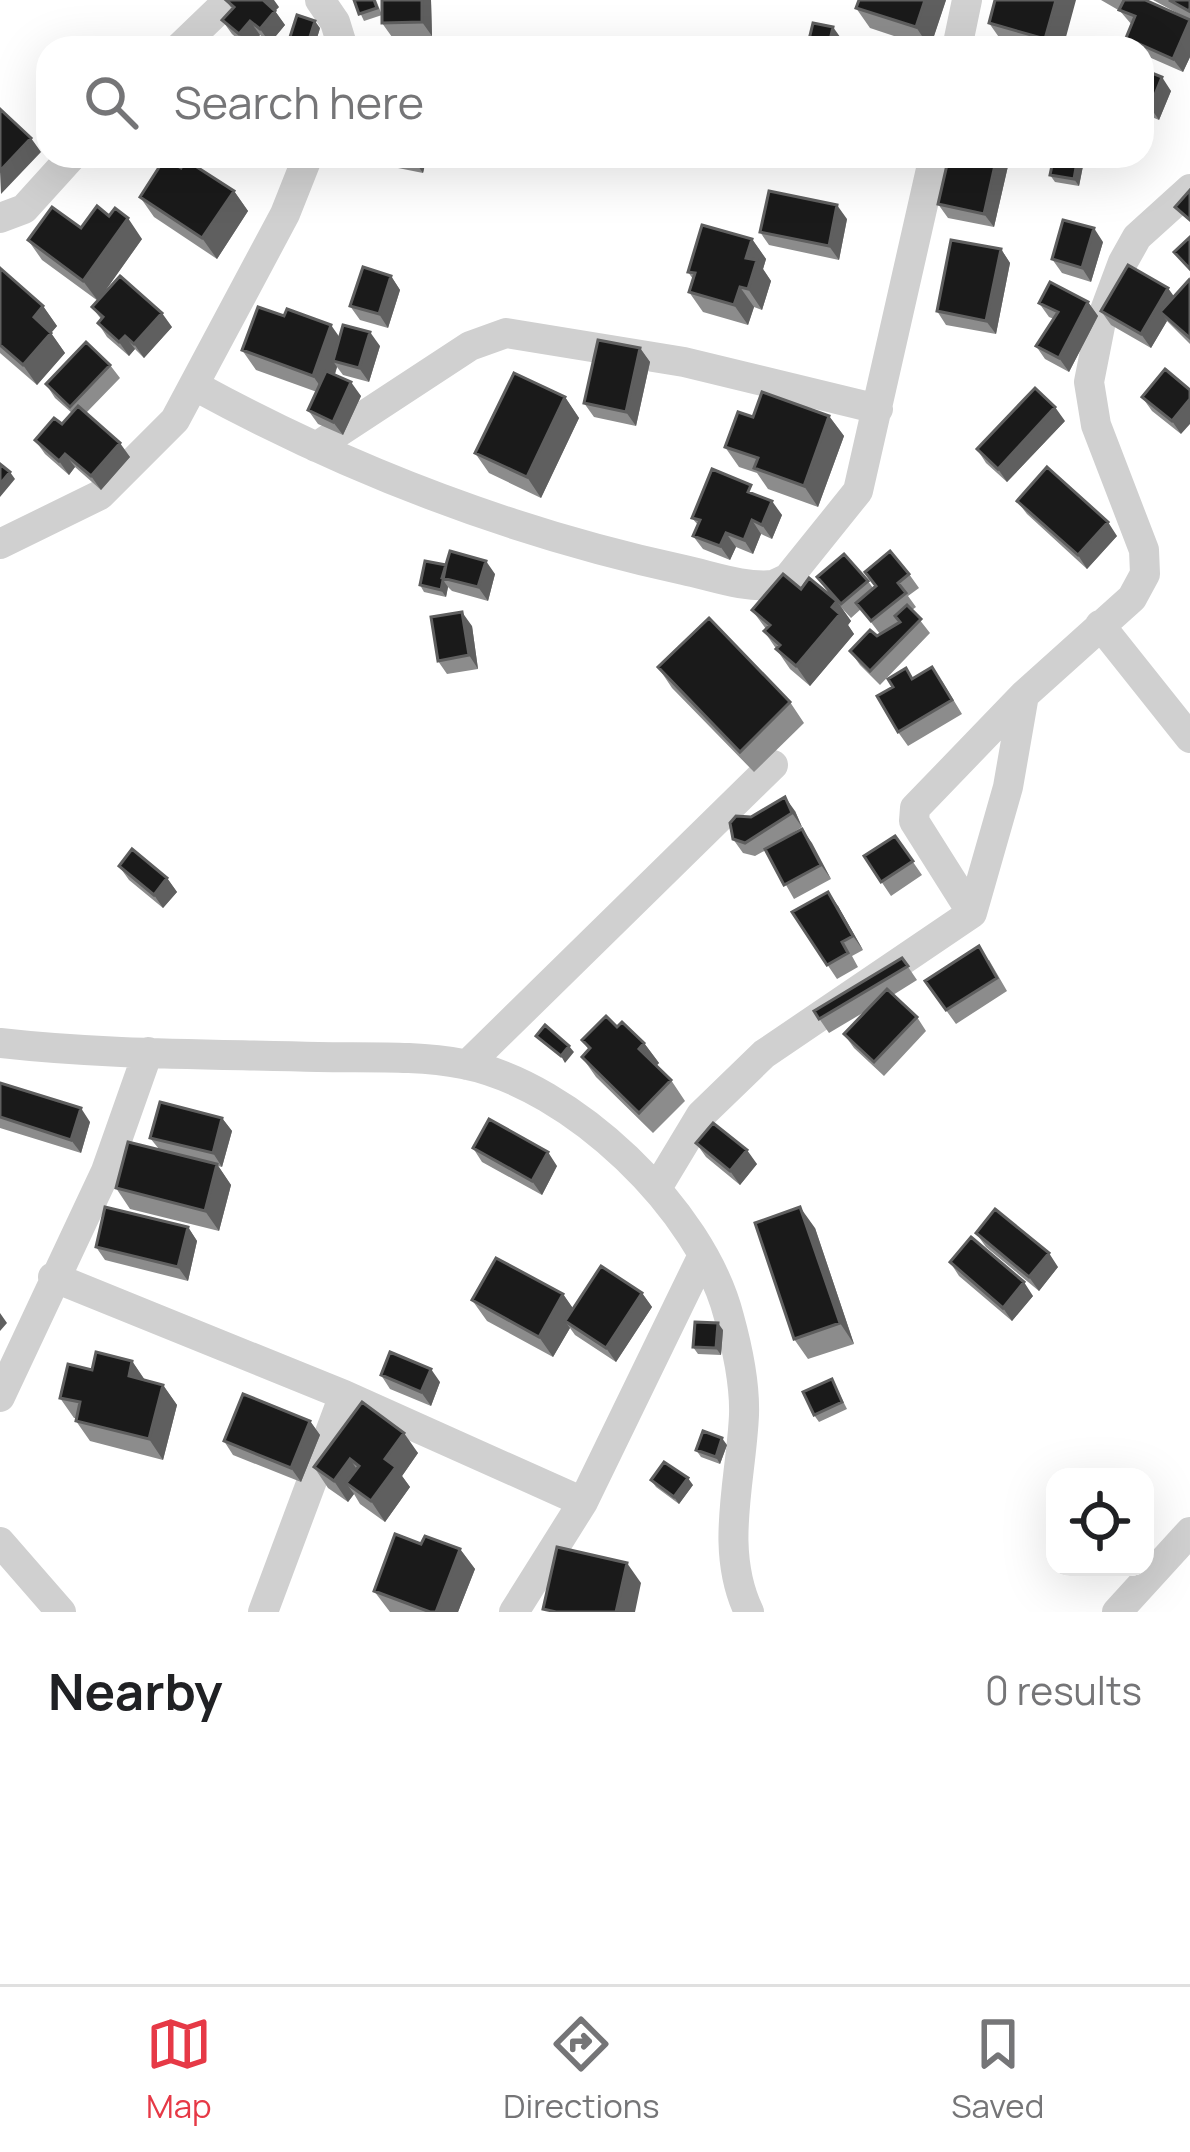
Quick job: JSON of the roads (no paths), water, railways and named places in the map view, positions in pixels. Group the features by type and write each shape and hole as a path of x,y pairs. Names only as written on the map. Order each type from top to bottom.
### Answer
{"street":[{"path":"192,36 229,0"},
{"path":"320,0 339,36"},
{"path":"960,36 967,0"},
{"path":"0,218 24,209 61,168"},
{"path":"0,544 100,495 142,458 197,387 217,338 285,214 303,168"},
{"path":"197,387 316,448 534,530 760,586 788,578 858,490 931,168"},
{"path":"973,914 914,820 915,808 1024,695 1132,598 1145,574 1144,550 1096,424 1089,382 1101,321 1137,237 1190,189"},
{"path":"316,448 470,346 506,333 684,362 878,409"},
{"path":"1100,625 1190,738"},
{"path":"657,1187 701,1115 764,1054 973,914 1008,787 1024,695"},
{"path":"466,1065 773,765"},
{"path":"0,1043 466,1065 555,1102 657,1187 703,1255 729,1314 745,1411 734,1568 749,1612"},
{"path":"0,1397 106,1171 148,1052"},
{"path":"514,1612 583,1502 703,1255"},
{"path":"53,1277 344,1395 583,1502"},
{"path":"263,1612 344,1395"},
{"path":"1118,1612 1190,1532"},
{"path":"0,1542 61,1612"}]}
